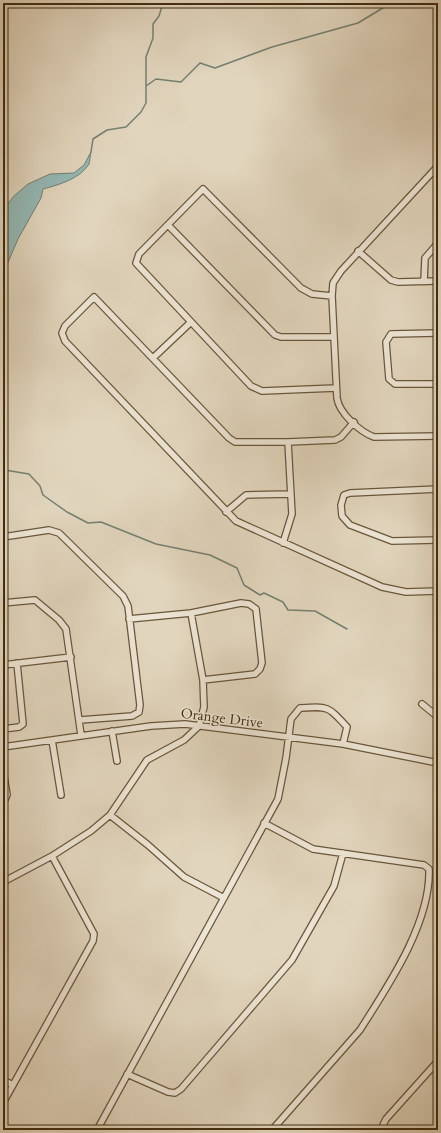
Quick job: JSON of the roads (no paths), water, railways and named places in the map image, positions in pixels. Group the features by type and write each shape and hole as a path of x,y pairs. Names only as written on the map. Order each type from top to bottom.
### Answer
{"street":[{"path":"438,166 337,276 333,283 332,296 333,337 338,405 366,433 374,437 438,436"},
{"path":"332,296 312,294 301,288 203,189 139,254 136,263 251,386 262,390 336,388"},
{"path":"168,225 275,335 281,337 333,337"},
{"path":"424,282 425,258 438,243"},
{"path":"358,252 391,280 398,282 438,281"},
{"path":"354,422 341,437 335,440 244,443 232,441 94,297 65,326 62,333 65,341 226,512 241,524 392,590 406,592 438,591"},
{"path":"153,358 191,322"},
{"path":"438,333 391,334 386,342 389,379 395,384 438,384"},
{"path":"283,543 292,517 288,442"},
{"path":"438,489 350,493 344,495 341,505 342,516 350,525 392,541 438,540"},
{"path":"226,512 246,496 291,494"},
{"path":"3,537 49,530 58,533 123,596 128,606 140,705 139,712 132,716 80,720"},
{"path":"3,603 35,600 45,606 59,620 66,630 81,735"},
{"path":"129,620 191,613 241,604 249,604 256,609 262,663 260,669 255,674 203,680"},
{"path":"3,882 52,856 110,815 143,764 153,756 184,740 199,726 204,707 203,680 191,613"},
{"path":"3,665 70,657"},
{"path":"3,729 19,727 23,724 17,663"},
{"path":"422,704 438,717"},
{"path":"97,1130 278,799 291,719 300,708 324,706 333,711 347,727 343,744"},
{"name":"Orange Drive","path":"3,747 163,724 199,726 343,744 438,763"},
{"path":"112,731 117,761"},
{"path":"52,740 61,794"},
{"path":"3,770 7,795 3,804"},
{"path":"110,815 148,845 184,877 224,898"},
{"path":"264,823 308,848 424,865 429,869 429,879 421,920 413,939 360,1030 272,1130"},
{"path":"127,1074 168,1092 175,1092 181,1089 292,960 334,886 343,853"},
{"path":"3,1103 93,941 94,934 52,856"},
{"path":"387,1130 384,1125 386,1119 438,1061"},
{"path":"3,1080 13,1085"}],"water":[{"path":"91,152 89,164 80,174 68,181 43,189 41,198 18,239 3,274 3,210 14,196 28,184 50,174 74,173 84,165"}],"waterway":[{"path":"91,152 93,139 107,130 126,127 141,112 146,103 146,57 153,38 153,24 159,16 163,3"},
{"path":"146,86 156,79 181,82 200,63 215,68 272,47 358,23 391,3"},
{"path":"5,470 29,474 40,486 43,495 67,512 88,523 101,522 156,544 210,555 237,568 244,585 260,595 264,593 283,602 288,610 315,611 347,629"}]}
